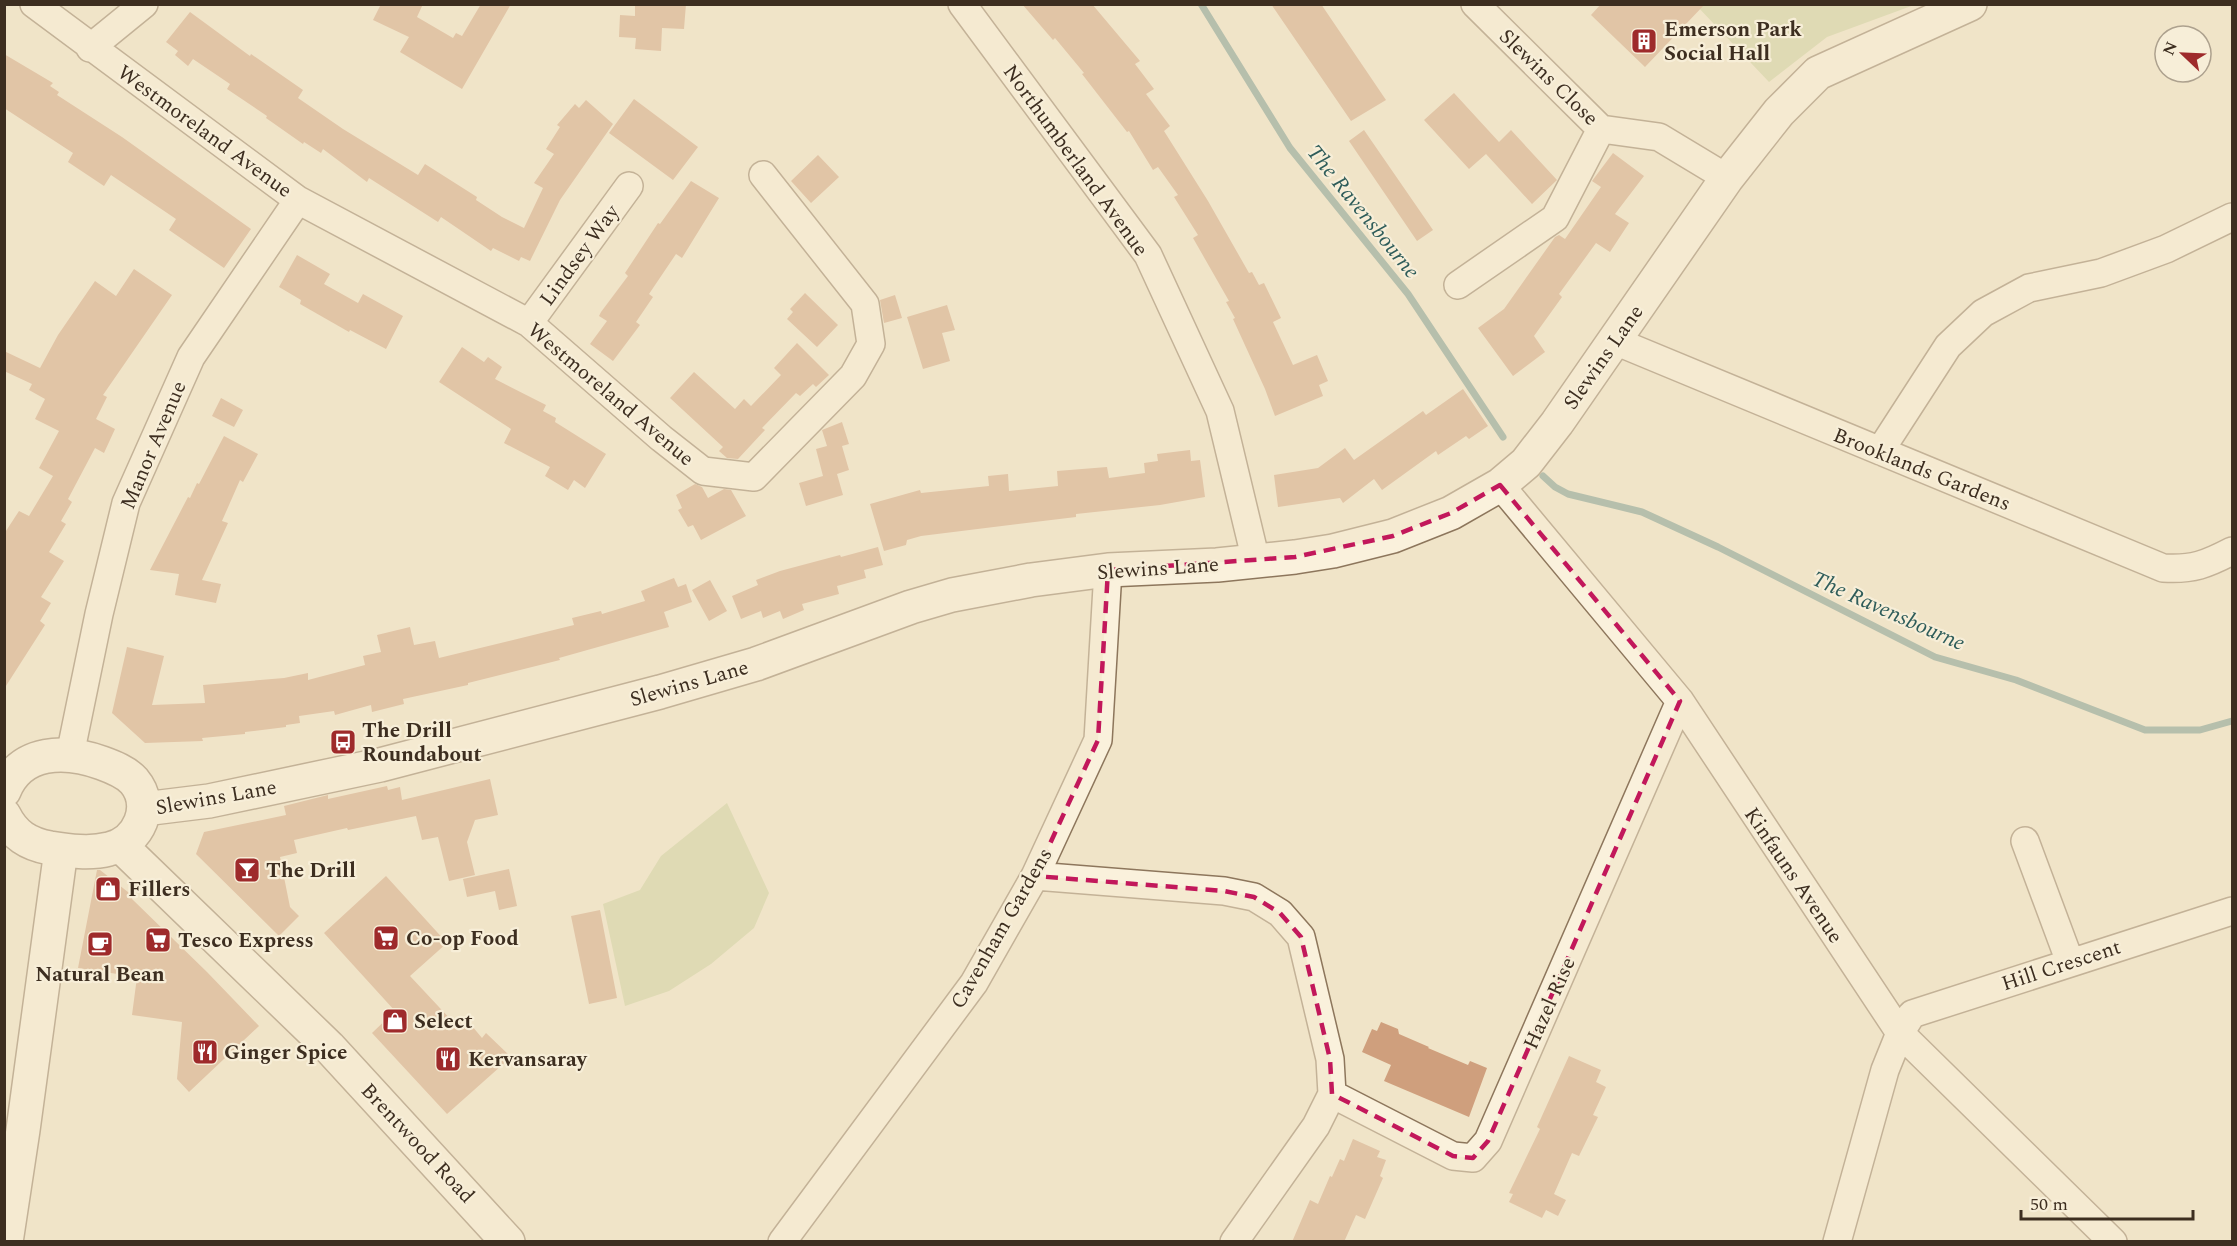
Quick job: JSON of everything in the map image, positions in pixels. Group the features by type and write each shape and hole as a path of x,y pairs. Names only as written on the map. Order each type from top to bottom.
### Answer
{"street":[{"name":"Westmoreland Avenue","path":"34,4 90,48 298,200 529,323 703,471 754,477 853,376 871,344 866,304 763,174"},
{"path":"90,48 144,4"},
{"name":"Northumberland Avenue","path":"962,4 1148,255 1220,411 1256,561"},
{"name":"Slewins Close","path":"1474,4 1601,129 1659,137 1728,178"},
{"name":"Slewins Lane","path":"144,809 209,801 380,765 660,692 756,664 911,607 952,595 1031,580 1108,570 1256,561 1334,551 1393,536 1451,513 1500,485 1526,463 1615,341 1728,178 1779,112 1818,73 1970,4"},
{"path":"1458,285 1555,218 1601,129"},
{"name":"Lindsey Way","path":"529,323 629,186"},
{"name":"Manor Avenue","path":"70,755 99,614 126,503 191,357 298,200"},
{"path":"1880,451 1948,346 1983,313 2029,288 2101,273 2166,249 2232,217"},
{"name":"Brooklands Gardens","path":"1615,341 2163,568 2183,569 2204,565 2232,551"},
{"name":"Kinfauns Avenue","path":"1500,485 1680,701 1900,1033 2114,1242"},
{"name":"Cavenham Gardens","path":"782,1242 974,983 1035,876 1098,740 1108,570"},
{"name":"Hazel Rise","path":"1332,1094 1453,1156 1473,1158 1488,1141 1680,701"},
{"path":"6,820 13,830 31,843 61,850 94,851 120,845 135,833 143,817 144,809 139,788 125,774 96,761 70,755 45,755 23,765 8,777"},
{"path":"2025,841 2070,962"},
{"name":"Brentwood Road","path":"120,845 329,1047 508,1242"},
{"path":"6,1242 61,850"},
{"path":"1035,876 1224,891 1254,897 1281,913 1301,937 1330,1059 1332,1094 1316,1126 1234,1242"},
{"name":"Hill Crescent","path":"1837,1242 1885,1070 1900,1033 1912,1014 2232,911"}],"highlighted area":[{"path":"1500,485 1680,701 1488,1141 1473,1158 1453,1156 1332,1094 1330,1059 1301,937 1280,913 1254,897 1224,891 1035,876 1098,740 1108,570 1295,557 1393,536 1451,513"}],"green space":[{"path":"1696,5 1914,5 1827,37 1769,82"},
{"path":"727,803 769,893 754,928 711,964 669,991 625,1006 603,904 640,890 661,856"}],"building":[{"path":"381,4 423,4 417,17 453,38 456,33 462,36 481,4 511,4 462,89 400,52 409,37 373,20"},
{"path":"635,4 686,4 684,29 662,28 661,51 635,49 636,38 619,37 620,15 635,16"},
{"path":"1022,4 1092,4 1140,61 1135,64 1154,89 1146,94 1170,126 1164,131 1208,201 1249,273 1252,272 1259,285 1264,283 1281,318 1273,322 1293,365 1317,355 1328,381 1319,385 1323,396 1275,416 1233,319 1235,318 1226,302 1229,301 1193,238 1198,235 1174,197 1178,195 1158,167 1153,170 1129,131 1127,132 1082,74 1084,73 1055,38 1053,40"},
{"path":"1271,4 1321,4 1386,100 1351,121"},
{"name":"Emerson Park Social Hall","path":"1601,4 1705,4 1645,67 1591,15"},
{"path":"190,12 250,56 251,54 303,90 298,98 343,129 418,175 425,164 477,197 476,200 502,217 524,228 543,188 534,183 554,154 546,149 560,127 557,125 575,104 579,108 586,100 613,124 560,200 530,261 521,257 519,261 493,248 491,251 441,217 438,222 369,178 367,182 323,149 321,153 304,142 303,144 266,118 267,116 227,89 230,84 193,59 188,66 175,55 178,51 166,42"},
{"path":"4,54 53,83 50,86 59,92 57,95 122,137 251,229 224,268 169,230 176,219 111,175 104,186 68,162 73,153 4,108"},
{"path":"1454,93 1499,142 1511,130 1557,180 1532,204 1486,154 1469,169 1424,120"},
{"path":"634,99 698,147 673,180 609,133"},
{"path":"1364,130 1433,230 1417,241 1349,141"},
{"path":"1613,153 1644,176 1615,214 1629,223 1610,252 1596,243 1559,294 1562,297 1534,336 1545,352 1513,376 1478,328 1504,309 1555,237 1559,235 1565,239 1601,187 1592,181"},
{"path":"818,155 839,177 811,203 791,181"},
{"path":"691,181 719,198 682,258 676,254 649,294 653,297 636,322 640,325 613,361 590,344 607,321 599,316 628,276 625,273 658,223 660,224"},
{"path":"297,255 330,274 324,284 358,303 363,294 403,316 386,349 350,330 349,332 300,304 301,300 279,287"},
{"path":"134,269 172,295 103,395 107,397 96,419 115,429 104,453 95,448 68,499 72,502 61,521 66,524 49,552 64,561 41,597 51,603 40,621 45,625 4,689 4,534 19,511 29,516 53,476 39,468 59,431 35,419 45,399 29,390 32,384 4,371 4,351 40,368 58,335 95,281 116,296"},
{"path":"805,293 838,325 817,347 787,319 793,312 790,309"},
{"path":"895,295 902,318 884,323 880,300"},
{"path":"947,305 955,330 942,333 950,361 923,369 907,317"},
{"path":"797,343 829,375 816,387 813,384 800,396 796,393 762,428 765,430 738,459 727,458 719,451 723,447 670,398 694,372 735,409 744,399 751,406 781,375 774,368"},
{"path":"462,347 484,362 488,357 502,367 495,379 546,405 543,411 556,418 555,422 606,454 585,488 574,480 568,490 545,476 550,467 504,443 511,429 439,382"},
{"path":"1463,389 1488,426 1469,439 1466,436 1438,455 1436,451 1382,490 1374,479 1343,503 1340,498 1278,507 1274,475 1318,468 1345,448 1354,460 1423,411 1426,415"},
{"path":"221,398 243,410 234,427 212,416"},
{"path":"842,422 849,444 842,446 849,470 837,474 843,495 806,506 799,483 823,476 816,449 827,446 822,430"},
{"path":"224,436 258,454 243,482 240,480 222,521 228,523 202,580 221,584 216,603 175,595 179,574 150,570 188,497 190,498 197,483 199,484"},
{"path":"1190,450 1191,461 1200,460 1205,497 1160,505 1076,514 1076,517 921,536 907,540 906,545 884,551 870,504 920,490 921,493 989,486 988,476 1008,474 1009,491 1058,486 1057,471 1107,467 1109,478 1145,473 1144,463 1158,461 1157,454"},
{"path":"695,484 702,487 708,498 724,489 731,490 746,516 701,540 693,525 688,527 678,510 682,508 676,495"},
{"path":"878,547 883,565 864,570 866,578 837,586 839,594 802,604 804,610 783,619 780,611 763,618 761,611 741,619 732,596 758,585 756,580 780,571"},
{"path":"674,578 678,587 686,584 692,602 664,612 669,627 559,658 560,660 468,683 468,685 403,699 404,704 372,712 371,705 335,715 334,711 299,716 300,723 245,732 245,734 202,738 203,741 145,743 112,713 127,647 164,656 152,705 205,703 203,685 284,678 308,673 308,680 365,665 363,656 381,652 377,635 410,627 414,645 435,641 439,658 574,625 572,618 601,611 602,614 645,601 641,591"},
{"path":"710,580 727,611 709,621 692,590"},
{"path":"490,779 498,815 475,820 467,842 475,875 449,881 438,837 422,840 416,816 294,840 297,853 280,857 290,907 299,916 279,936 196,854 204,832 286,815 284,806 328,795 328,799 387,786 388,790 400,787 402,800"},
{"path":"509,869 517,906 499,910 495,891 467,897 463,879"},
{"path":"97,870 133,896 132,899 259,1026 189,1092 177,1079 182,1022 132,1015 137,977 78,968"},
{"path":"386,876 447,943 410,976 453,1022 458,1018 469,1029 472,1026 482,1038 486,1033 511,1057 447,1114 372,1033 395,1011 324,933"},
{"path":"600,910 617,998 589,1004 571,916"},
{"path":"1381,1022 1398,1029 1399,1034 1428,1048 1468,1065 1470,1061 1487,1068 1469,1117 1384,1081 1391,1065 1362,1052 1372,1029 1377,1031"},
{"path":"1569,1056 1601,1070 1596,1082 1606,1087 1593,1115 1598,1117 1579,1156 1572,1153 1554,1194 1566,1200 1558,1216 1546,1210 1542,1218 1509,1202 1513,1194 1509,1193 1540,1129 1537,1127"},
{"path":"1353,1139 1380,1151 1377,1157 1386,1160 1380,1176 1383,1178 1365,1219 1356,1215 1344,1242 1292,1242 1310,1200 1318,1204 1330,1176 1332,1177 1340,1159 1344,1161"}],"waterway":[{"name":"The Ravensbourne","path":"1201,4 1290,148 1408,294 1503,437"},
{"name":"The Ravensbourne","path":"1543,476 1555,487 1568,494 1642,512 1718,547 1935,657 2016,680 2145,730 2200,730 2232,721"}],"place":[{"name":"Emerson Park Social Hall","path":"1644,41"},
{"name":"The Drill Roundabout","path":"343,742"},
{"name":"The Drill","path":"247,870"},
{"name":"Fillers","path":"108,889"},
{"name":"Co-op Food","path":"386,938"},
{"name":"Tesco Express","path":"158,940"},
{"name":"Natural Bean","path":"100,944"},
{"name":"Select","path":"395,1021"},
{"name":"Ginger Spice","path":"205,1052"},
{"name":"Kervansaray","path":"448,1059"}]}
